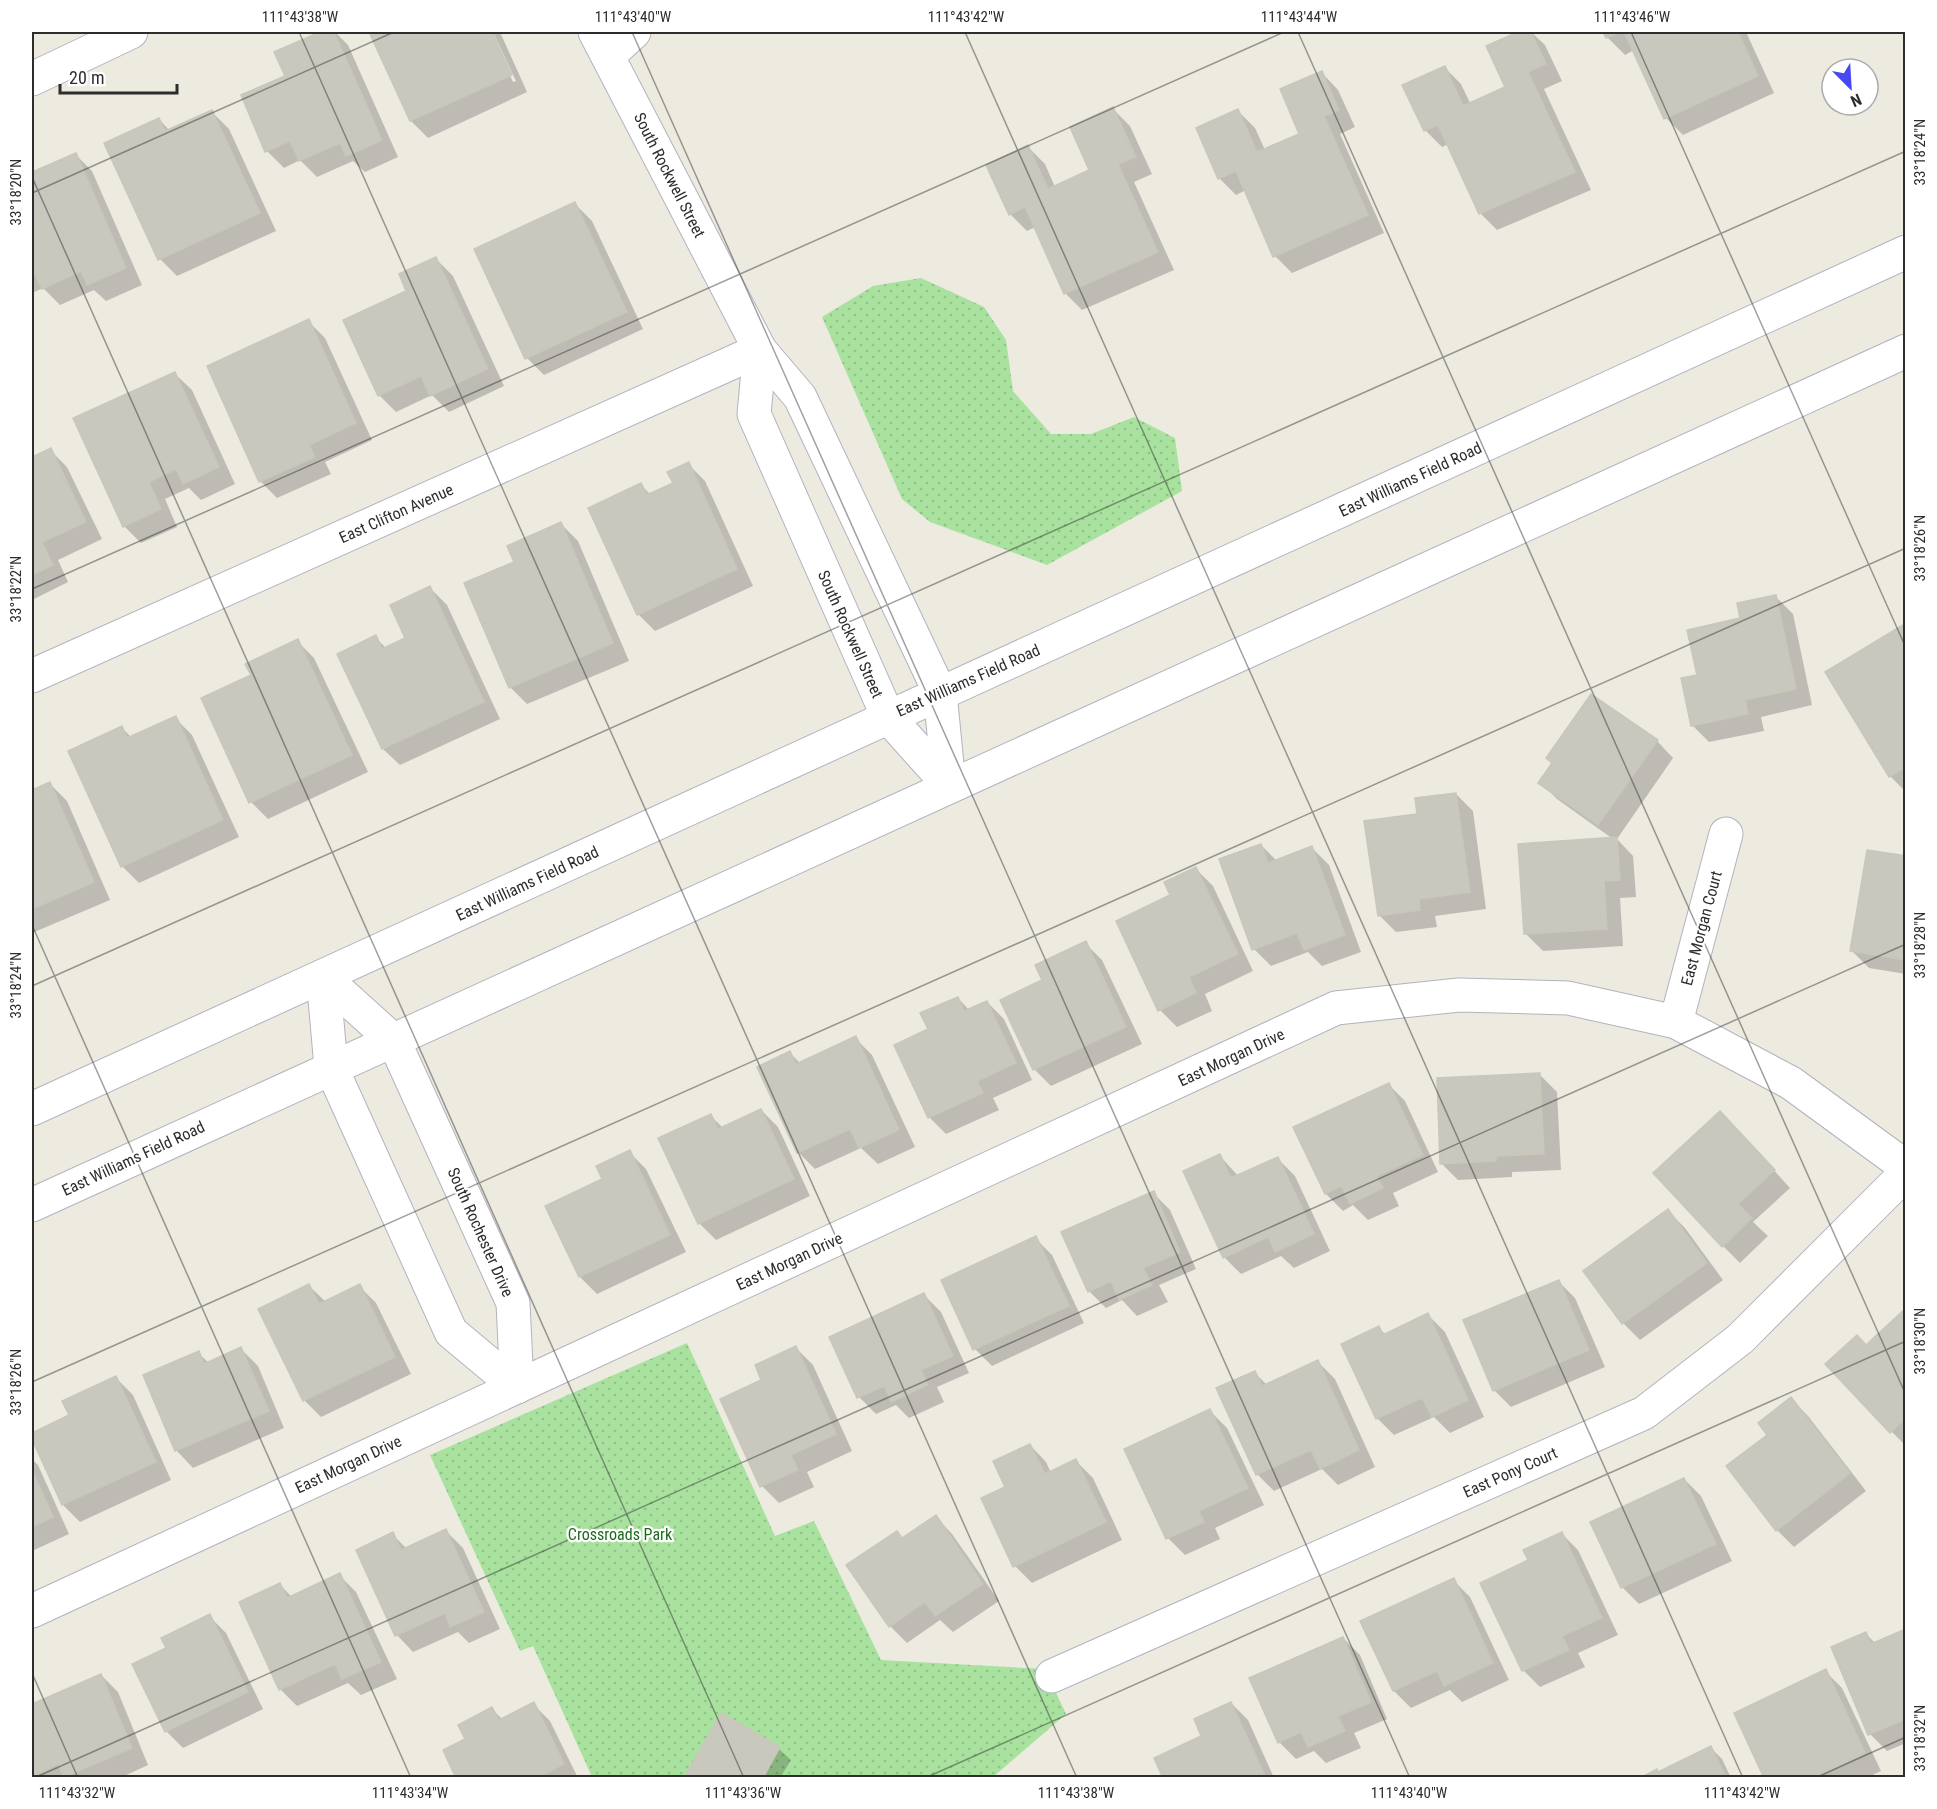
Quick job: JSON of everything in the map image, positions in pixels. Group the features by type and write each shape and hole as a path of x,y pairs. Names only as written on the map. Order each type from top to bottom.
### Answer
{"street":[{"path":"32,79 131,32"},
{"path":"602,43 634,32"},
{"name":"South Rockwell Street","path":"602,43 760,350 800,397 940,693 949,785"},
{"name":"East Williams Field Road","path":"32,1109 1905,252"},
{"name":"South Rockwell Street","path":"760,350 754,414 888,717 949,785"},
{"name":"East Clifton Avenue","path":"32,676 760,350"},
{"name":"East Williams Field Road","path":"32,1204 1905,351"},
{"name":"East Morgan Court","path":"1676,1022 1726,834"},
{"path":"323,977 331,1067 451,1332 517,1387"},
{"name":"South Rochester Drive","path":"323,977 394,1041 513,1303 517,1387"},
{"name":"East Morgan Drive","path":"32,1611 1336,1008 1459,995 1568,998 1676,1022 1791,1083 1905,1167"},
{"name":"East Pony Court","path":"1052,1676 1644,1413 1740,1339 1905,1173"}],"green space":[{"path":"921,278 984,307 1006,340 1013,391 1051,434 1091,434 1134,417 1175,438 1182,491 1047,565 930,522 902,499 822,317 873,286"},
{"name":"Crossroads Park","path":"687,1343 775,1536 814,1521 881,1660 1045,1669 1066,1714 993,1777 592,1777 533,1646 520,1651 430,1455"}],"building":[{"path":"320,32 334,32 382,140 346,156 340,143 299,161 290,141 265,152 241,95 285,76 274,52"},
{"path":"369,32 492,32 512,75 410,121"},
{"path":"1518,32 1531,32 1546,64 1528,72 1575,172 1479,214 1438,125 1424,131 1402,85 1445,66 1463,106 1505,87 1486,46"},
{"path":"1603,32 1621,32 1606,38"},
{"path":"1624,32 1738,32 1758,76 1664,119"},
{"path":"1322,71 1339,110 1324,116 1368,215 1273,257 1236,171 1218,179 1196,128 1238,109 1257,152 1299,134 1280,89"},
{"path":"1113,107 1136,157 1118,164 1158,252 1064,294 1025,207 1009,215 986,165 1028,145 1048,189 1089,170 1070,127"},
{"path":"212,110 260,213 158,260 104,143 159,118 165,131"},
{"path":"76,153 126,268 87,285 81,271 42,289 32,269 32,172"},
{"path":"575,202 627,312 525,359 474,249"},
{"path":"436,257 488,369 430,396 421,376 378,396 343,320 406,291 399,274"},
{"path":"309,319 356,423 309,445 315,457 259,482 207,366"},
{"path":"175,372 219,467 183,484 176,469 149,482 161,509 123,527 73,418"},
{"path":"51,448 86,522 42,542 53,565 32,575 32,457"},
{"path":"689,462 737,569 637,615 588,508 641,483 647,495 673,483 667,472"},
{"path":"561,522 613,643 509,688 464,583 514,562 507,546"},
{"path":"430,586 484,702 382,749 337,654 376,635 382,649 405,638 390,605"},
{"path":"1776,595 1796,689 1745,700 1748,714 1691,726 1681,678 1697,675 1687,630 1740,618 1737,603"},
{"path":"1906,623 1906,767 1889,777 1825,672"},
{"path":"298,639 352,755 249,803 201,698 251,675 245,664"},
{"path":"1591,694 1658,740 1598,825 1538,783 1552,763 1546,758"},
{"path":"176,716 223,820 121,867 68,751 122,726 127,738"},
{"path":"50,782 94,882 32,909 32,790"},
{"path":"1456,793 1470,892 1419,899 1420,910 1378,916 1364,821 1417,814 1415,798"},
{"path":"1617,837 1620,880 1604,881 1607,929 1524,934 1518,844"},
{"path":"1261,844 1268,863 1312,846 1345,935 1304,950 1297,933 1252,950 1219,859"},
{"path":"1867,850 1906,856 1906,960 1850,951"},
{"path":"1196,867 1238,954 1189,977 1196,993 1158,1011 1116,921 1170,895 1164,882"},
{"path":"1086,941 1126,1027 1033,1070 1000,1000 1042,980 1035,965"},
{"path":"958,997 964,1011 987,1001 1016,1063 977,1081 983,1093 928,1118 894,1045 928,1029 920,1013"},
{"path":"856,1036 899,1130 859,1148 850,1129 797,1153 757,1067 790,1051 796,1064"},
{"path":"1540,1073 1544,1154 1496,1156 1496,1161 1440,1164 1437,1078"},
{"path":"1389,1083 1423,1155 1377,1176 1383,1188 1350,1204 1341,1186 1325,1194 1293,1127"},
{"path":"761,1109 794,1179 698,1224 658,1138 711,1114 718,1129"},
{"path":"1720,1111 1775,1170 1738,1204 1752,1218 1722,1247 1653,1173"},
{"path":"630,1150 670,1235 579,1277 545,1206 602,1179 596,1166"},
{"path":"1220,1154 1231,1178 1278,1157 1314,1234 1275,1252 1268,1237 1223,1258 1183,1171"},
{"path":"1154,1191 1180,1252 1143,1268 1152,1285 1119,1300 1111,1281 1088,1292 1061,1232"},
{"path":"1668,1209 1707,1263 1622,1324 1583,1271"},
{"path":"1036,1236 1069,1306 973,1350 941,1280"},
{"path":"1559,1280 1589,1350 1493,1391 1463,1320"},
{"path":"309,1284 319,1304 360,1284 395,1357 303,1401 258,1309"},
{"path":"924,1293 953,1356 921,1370 928,1385 891,1402 884,1386 857,1398 829,1337"},
{"path":"1905,1309 1906,1418 1890,1433 1825,1364 1857,1335 1866,1345"},
{"path":"1428,1313 1468,1400 1432,1417 1422,1398 1376,1419 1341,1344 1379,1326 1383,1335"},
{"path":"796,1346 836,1434 791,1455 798,1470 760,1487 720,1399 761,1380 755,1365"},
{"path":"241,1347 269,1411 175,1451 143,1375 199,1351 204,1364"},
{"path":"1318,1360 1359,1450 1320,1469 1311,1450 1256,1475 1216,1388 1255,1371 1262,1386"},
{"path":"116,1376 156,1462 62,1505 32,1439 32,1433 69,1415 62,1401"},
{"path":"1791,1397 1850,1473 1776,1531 1726,1466 1767,1435 1758,1423"},
{"path":"1210,1409 1248,1488 1199,1511 1204,1522 1166,1539 1124,1449"},
{"path":"1030,1444 1045,1474 1076,1459 1106,1522 1013,1567 981,1498 1005,1487 993,1461"},
{"path":"32,1470 53,1517 32,1527"},
{"path":"1684,1478 1716,1544 1621,1588 1590,1522"},
{"path":"936,1515 983,1584 935,1616 925,1602 889,1627 846,1565 897,1531 902,1538"},
{"path":"446,1529 484,1612 450,1627 445,1613 395,1636 356,1550 393,1532 401,1550"},
{"path":"1562,1532 1602,1618 1562,1636 1569,1650 1522,1671 1480,1583 1528,1560 1523,1550"},
{"path":"340,1573 381,1662 342,1679 335,1664 279,1690 239,1602 280,1583 287,1598"},
{"path":"1454,1578 1493,1663 1444,1686 1437,1671 1393,1691 1360,1621"},
{"path":"210,1614 248,1692 165,1732 132,1664 166,1648 161,1638"},
{"path":"1906,1629 1906,1719 1868,1735 1831,1647 1866,1632 1871,1644"},
{"path":"1343,1637 1371,1702 1338,1716 1345,1731 1308,1747 1301,1732 1278,1743 1249,1678"},
{"path":"1826,1669 1865,1753 1814,1778 1764,1778 1734,1713"},
{"path":"101,1674 132,1748 64,1777 58,1764 32,1776 32,1704"},
{"path":"534,1702 564,1764 537,1778 456,1778 443,1750 465,1739 458,1725 492,1707 499,1720"},
{"path":"1231,1702 1266,1778 1163,1778 1154,1758 1201,1736 1194,1719"},
{"path":"721,1713 780,1747 763,1778 693,1778 686,1774"},
{"path":"1711,1746 1726,1778 1640,1778 1657,1769 1658,1772"}]}
